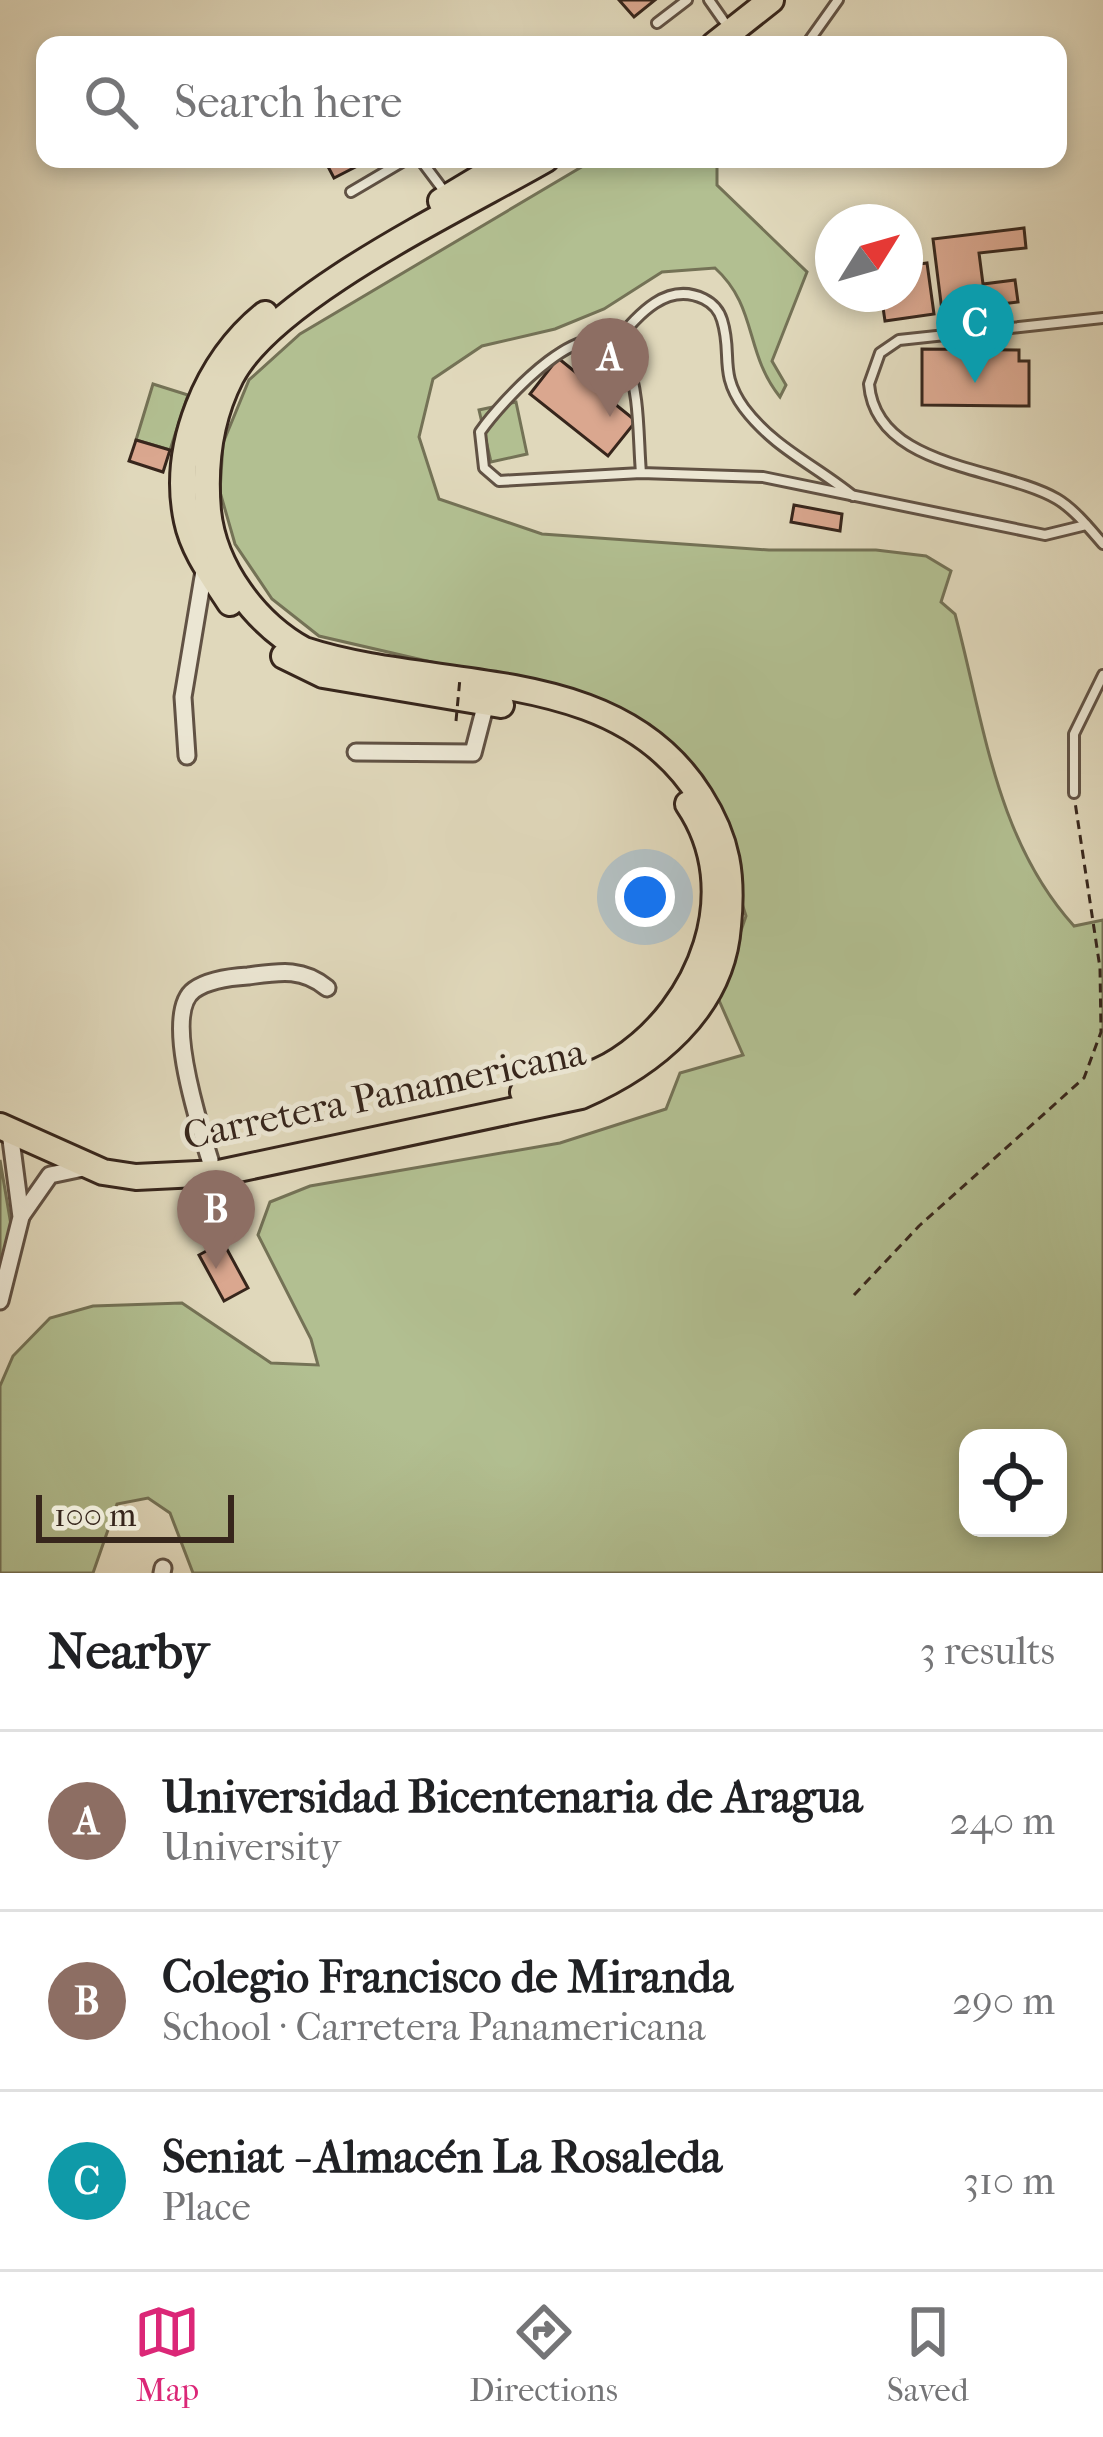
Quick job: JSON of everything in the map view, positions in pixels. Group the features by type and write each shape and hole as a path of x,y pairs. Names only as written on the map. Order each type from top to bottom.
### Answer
{"main road":[{"path":"697,36 716,10 744,0"},
{"path":"726,36 771,0"},
{"name":"Carretera Panamericana","path":"0,1107 44,1134 87,1151 136,1162 210,1160 584,1078 619,1060 655,1030 689,986 707,949 715,912 714,874 693,812 649,755 612,731 565,716 322,675 296,662 249,627 206,565 187,521 185,456 205,393 232,345 284,301 496,168"},
{"name":"Carretera Panamericana","path":"5,1129 88,1167 136,1177 219,1173 581,1096 619,1080 666,1048 688,1023 713,977 728,935 732,878 726,847 687,776 661,748 623,720 572,700 304,650 275,632 246,602 209,520 205,461 211,431 232,374 259,341 337,281 531,168"}],"street":[{"path":"187,756 183,697 206,565"},
{"path":"356,752 473,752 486,703"},
{"path":"210,1160 182,1038 185,1001 194,990 255,975 299,972 327,988"},
{"path":"5,1129 21,1217"},
{"path":"0,1301 21,1217 50,1175 88,1167"}],"lane":[{"path":"657,23 687,0"},
{"path":"812,36 838,0"},
{"path":"351,192 392,168"},
{"path":"427,168 448,196"},
{"path":"613,345 639,315 668,295 685,292 712,304 721,315 727,381 740,403 782,450 823,472 858,500"},
{"path":"1103,320 899,340 880,353 870,370 869,385 881,418 910,445 1057,499 1103,544"},
{"path":"641,472 626,358 613,345 596,341 576,345 516,385 479,431 484,468 499,481 641,472 764,477 1046,536 1085,525"},
{"path":"1074,793 1074,734 1103,676"}],"path":[{"path":"457,721 460,678"},
{"path":"854,1295 935,1210 1053,1112 1084,1078 1101,1032 1100,968 1074,793"}],"green space":[{"path":"580,168 717,168 717,185 807,272 772,361 786,385 780,397 761,363 738,298 715,268 662,272 604,309 555,329 482,346 433,379 419,437 439,499 542,534 769,550 876,550 926,556 951,571 941,602 955,614 1010,818 1048,892 1074,926 1103,920 1103,1573 193,1573 170,1513 148,1498 117,1504 93,1573 0,1573 0,1386 13,1356 50,1318 93,1306 182,1303 271,1363 318,1365 311,1339 258,1235 270,1202 310,1186 560,1143 666,1109 680,1073 743,1055 718,998 746,916 712,808 669,750 496,677 319,636 272,599 235,544 220,492 223,443 249,380 300,334"},
{"path":"153,384 188,395 170,450 136,440"},
{"path":"516,402 527,454 491,462 479,410"},
{"path":"0,1160 11,1225 0,1272"}],"building":[{"path":"619,0 655,0 634,17"},
{"path":"329,168 353,168 334,178"},
{"path":"1024,228 1026,248 979,253 983,284 1015,280 1018,302 942,311 933,239"},
{"path":"927,263 934,314 885,321 884,312 923,312 923,264"},
{"path":"922,349 1019,350 1019,361 1029,361 1029,406 922,405"},
{"path":"558,358 636,421 608,456 530,394"},
{"path":"136,440 170,450 163,472 129,461"},
{"path":"794,505 842,514 840,531 791,522"},
{"path":"223,1242 248,1288 224,1301 199,1255"}],"place":[{"name":"Seniat - Almacén La Rosaleda","path":"975,383"},
{"name":"Universidad Bicentenaria de Aragua","path":"610,417"},
{"name":"Colegio Francisco de Miranda","path":"216,1269"}]}
